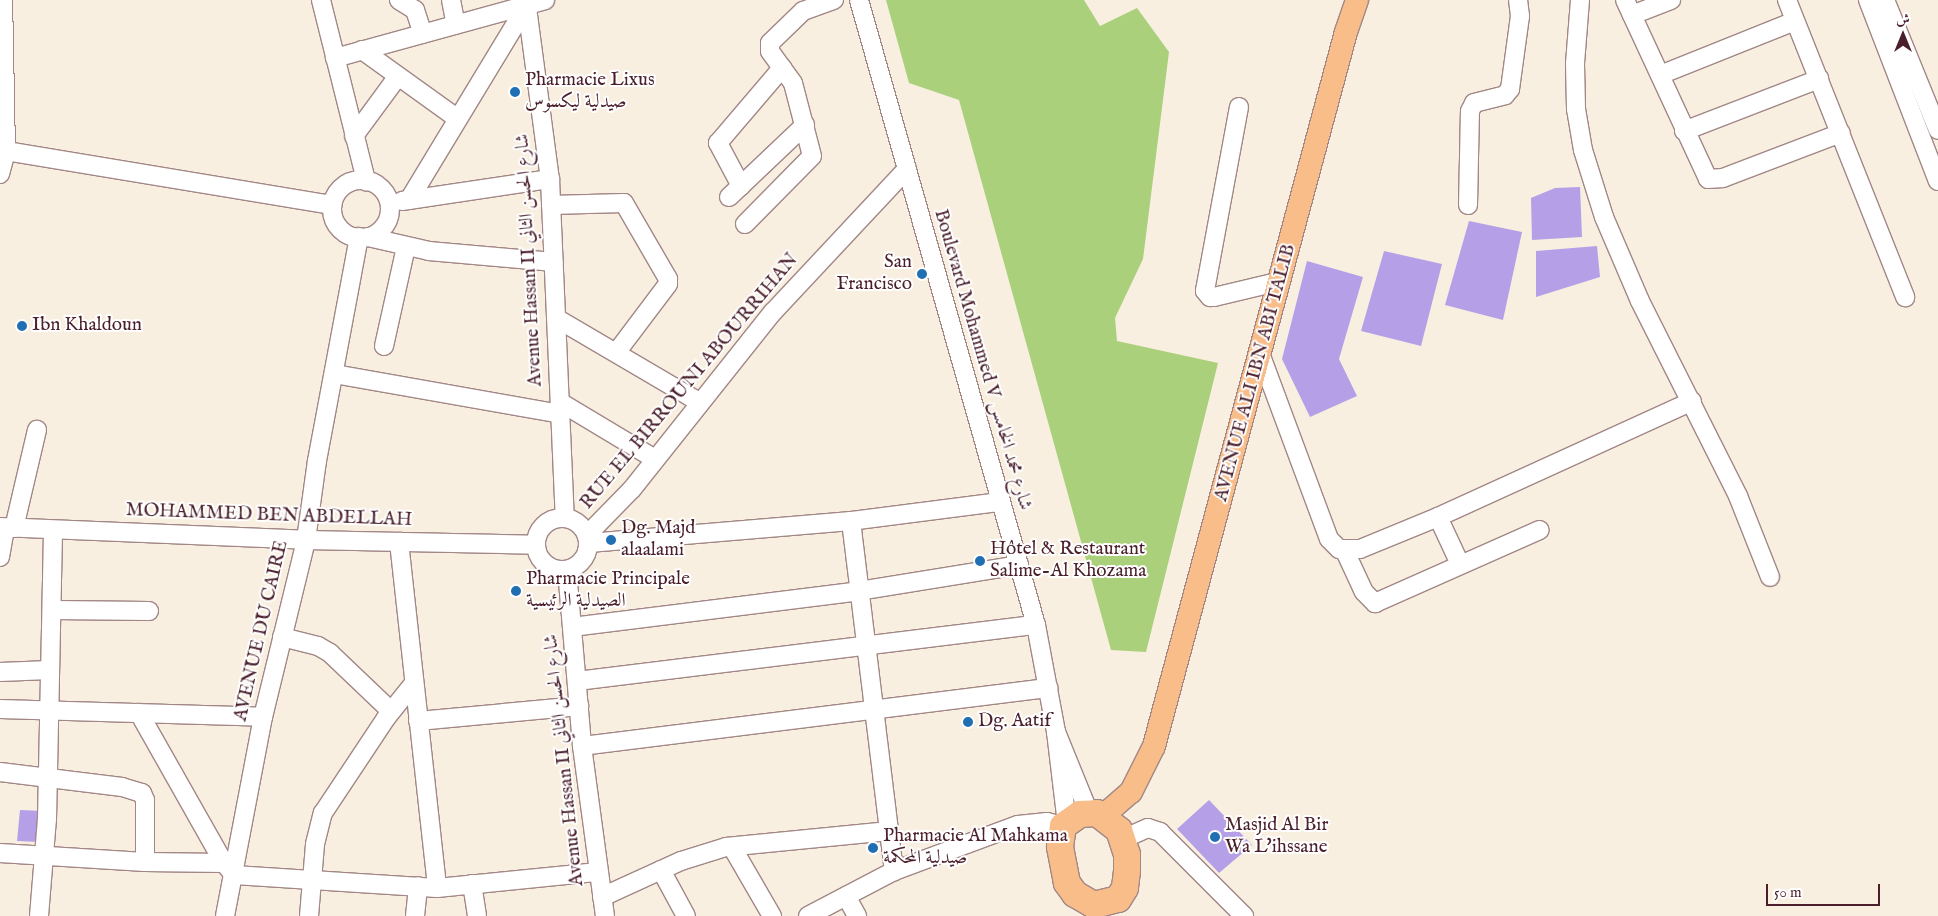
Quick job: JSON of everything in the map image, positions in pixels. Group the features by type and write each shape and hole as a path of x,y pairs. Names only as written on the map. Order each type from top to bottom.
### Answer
{"highway":[{"path":"1094,824 1127,871 1125,888 1118,908 1094,906 1086,911 1067,883 1063,870 1060,847 1094,824"}],"main road":[{"name":"AVENUE ALI IBN ABI TALIB","path":"1094,824 1131,792 1154,746 1356,1"}],"street":[{"path":"0,174 3,150 3,0"},
{"path":"321,0 366,181"},
{"path":"399,0 415,10 423,34"},
{"path":"451,0 456,25"},
{"path":"335,58 456,25 526,2 544,0"},
{"path":"745,224 810,160 811,148 793,83 770,51 770,43 803,12 834,0"},
{"name":"Boulevard Mohammed V شارع محمد الخامس","path":"859,0 999,502 1036,625 1056,732 1094,824"},
{"path":"1468,205 1470,111 1474,103 1506,95 1510,89 1520,16 1518,0"},
{"path":"1580,0 1575,64 1576,109 1583,150 1604,217 1640,301 1692,401 1738,496 1770,577"},
{"path":"1672,0 1628,7 1660,75 1701,171 1708,179 1714,180 1841,133"},
{"path":"1787,0 1905,297"},
{"path":"1868,0 1938,181"},
{"path":"1885,0 1938,130"},
{"path":"409,200 526,2"},
{"name":"Avenue Hassan II شارع الحسن الثاني","path":"526,2 550,180 565,518"},
{"path":"1660,75 1795,21"},
{"path":"362,50 458,119"},
{"path":"782,68 718,143 735,192 805,125"},
{"path":"354,136 398,76"},
{"path":"1684,132 1819,79"},
{"path":"1239,107 1205,291 1210,297 1214,297 1281,281"},
{"path":"3,150 332,205"},
{"name":"RUE EL BIRROUNI ABOURRIHAN","path":"588,539 773,312 907,169"},
{"path":"389,203 550,180"},
{"path":"364,237 383,228 388,220 389,203 381,188 366,181 343,186 332,205 337,225 343,231 364,237 406,247 554,262"},
{"path":"551,205 624,203 668,278 668,284 616,353"},
{"name":"AVENUE DU CAIRE","path":"225,916 229,869 263,717 306,540 334,374 364,237"},
{"path":"384,346 406,247"},
{"path":"556,318 699,402"},
{"path":"1261,356 1329,539 1344,549 1364,592 1375,603 1540,530"},
{"path":"334,374 560,408 655,459"},
{"path":"1344,549 1360,549 1438,517 1692,401"},
{"path":"0,557 6,528 37,430"},
{"path":"588,539 851,521 999,502"},
{"path":"1438,517 1460,564"},
{"path":"565,518 579,523 588,539 581,563 567,570 546,564 536,545 544,525 565,518"},
{"path":"851,521 872,710 894,871"},
{"name":"MOHAMMED BEN ABDELLAH","path":"6,528 306,540 536,545"},
{"path":"39,916 45,855 53,530"},
{"path":"399,542 436,888"},
{"path":"572,627 859,591 1019,565"},
{"name":"Avenue Hassan II شارع الحسن الثاني","path":"567,570 582,746 605,916"},
{"path":"52,610 149,610"},
{"path":"577,681 866,644 1036,625"},
{"path":"282,637 300,640 330,653 391,711"},
{"path":"0,672 50,670"},
{"path":"309,916 315,844 323,813 391,711 414,683"},
{"path":"582,746 1048,688"},
{"path":"418,721 579,706"},
{"path":"0,709 263,717"},
{"path":"139,713 229,869"},
{"name":"Boulevard Mohammed V شارع محمد الخامس","path":"1056,732 1094,824"},
{"path":"0,772 122,786 142,793 145,800 145,862"},
{"path":"808,916 894,871 1018,825 1047,822 1148,828 1160,832 1244,916"},
{"path":"602,897 661,870 710,851 889,830"},
{"path":"732,847 772,916"},
{"path":"0,853 229,869 312,881 436,888 598,872"},
{"path":"661,870 686,916"},
{"path":"472,884 477,916"},
{"path":"415,916 418,886"},
{"path":"846,896 857,916"}],"green space":[{"path":"886,0 1084,0 1100,26 1137,8 1169,52 1143,259 1115,318 1117,341 1218,363 1146,652 1111,650 959,100 909,83"}],"building":[{"path":"1580,187 1582,237 1532,240 1531,198 1555,188"},
{"path":"1469,221 1522,232 1503,320 1445,305"},
{"path":"1597,246 1600,277 1536,297 1536,251"},
{"path":"1384,251 1442,264 1421,346 1361,331"},
{"path":"1307,261 1363,277 1339,359 1357,396 1310,417 1282,359"},
{"name":"Masjid Al Bir Wa L'ihssane","path":"1209,800 1252,845 1219,873 1177,829"},
{"path":"20,810 43,811 39,842 17,841"}],"place":[{"name":"Pharmacie Lixus صيدلية ليكسوس","path":"515,92"},
{"name":"San Francisco","path":"922,274"},
{"name":"Ibn Khaldoun","path":"22,326"},
{"name":"Dg. Majd alaalami","path":"611,540"},
{"name":"Hôtel & Restaurant Salime-Al Khozama","path":"980,561"},
{"name":"Pharmacie Principale الصيدلية الرئيسية","path":"516,591"},
{"name":"Dg. Aatif","path":"968,722"},
{"name":"Masjid Al Bir Wa L'ihssane","path":"1215,837"},
{"name":"Pharmacie Al Mahkama صيدلية المحكمة","path":"873,848"}]}
